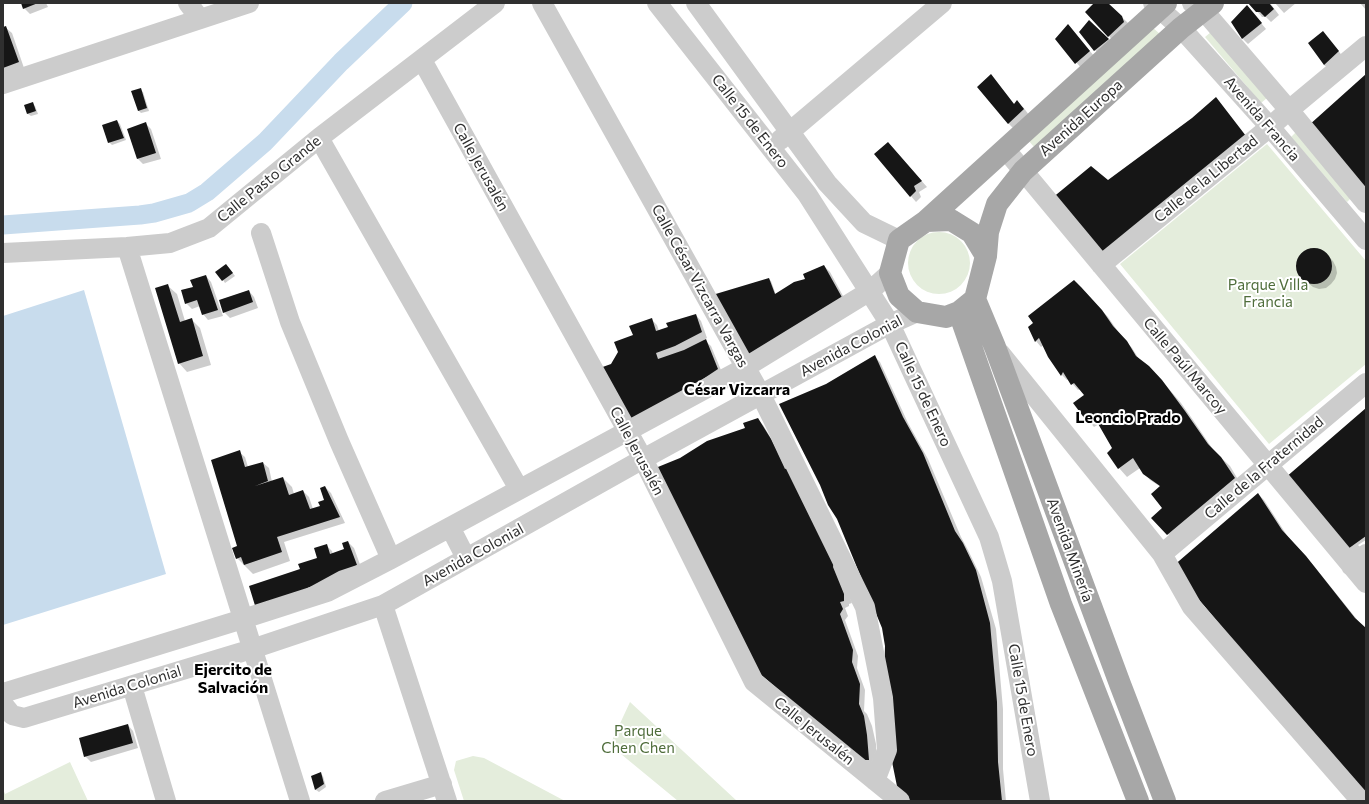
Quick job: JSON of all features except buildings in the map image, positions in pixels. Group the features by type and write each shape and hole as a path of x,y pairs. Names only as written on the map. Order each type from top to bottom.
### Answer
{"main road":[{"name":"Avenida Europa","path":"926,220 1160,5"},
{"name":"Avenida Europa","path":"986,256 988,232 997,204 1023,171 1181,28 1203,6"},
{"path":"926,220 951,220 972,232 986,256 967,306 946,316 917,312 899,296 890,272 899,240 926,220"},
{"name":"Avenida Minería","path":"967,306 995,347 1165,801"},
{"name":"Avenida Minería","path":"967,306 1061,604 1138,801"}],"street":[{"path":"188,3 200,19"},
{"path":"3,84 200,19 226,6 248,3"},
{"name":"Calle Pasto Grande","path":"3,253 127,247 170,243 210,228 319,138 495,3"},
{"name":"Calle César Vizcarra Vargas","path":"542,3 761,395 865,607 883,698 887,750 886,756 875,781"},
{"name":"Calle 15 de Enero","path":"657,3 807,194 890,324 990,537 1002,581 1040,801"},
{"name":"Calle 15 de Enero","path":"696,3 827,184 864,224 899,240"},
{"path":"771,148 942,3"},
{"name":"Avenida Francia","path":"1160,5 1270,127 1359,219 1366,240"},
{"name":"Avenida Francia","path":"1203,6 1366,203"},
{"name":"Calle de la Libertad","path":"1101,265 1270,127 1366,46"},
{"name":"Calle Jerusalén","path":"422,60 643,459 754,682 900,801"},
{"path":"319,138 519,489"},
{"name":"Calle Paúl Marcoy","path":"1005,149 1268,464 1359,560 1366,583"},
{"path":"261,233 290,322 339,441 391,559"},
{"path":"127,247 300,801"},
{"name":"Avenida Colonial","path":"3,693 243,620 327,592 746,368 870,291 890,272"},
{"name":"Avenida Colonial","path":"3,704 12,715 24,718 252,649 383,605 643,459 890,324 917,312"},
{"path":"995,347 1162,554 1192,607 1361,801"},
{"name":"Calle de la Fraternidad","path":"1162,554 1366,383"},
{"path":"450,527 466,558"},
{"path":"383,605 444,793 385,801"},
{"path":"132,686 166,801"}],"green space":[{"path":"1152,27 1160,34 1034,147 1028,140"},
{"path":"1211,32 1267,98 1261,103 1205,37"},
{"path":"1296,132 1352,197 1347,202 1291,137"},
{"name":"Parque Villa Francia","path":"1267,144 1366,261 1366,364 1269,444 1120,264"},
{"path":"939,232 956,237 961,241 965,246 970,263 965,280 961,285 956,289 939,294 922,289 917,285 913,280 908,263 913,246 917,241 922,237"},
{"name":"Parque Chen Chen","path":"630,702 737,801 678,801 610,745"},
{"path":"473,756 484,758 565,801 464,801 454,770 456,761"},
{"path":"70,762 88,801 3,801 3,789 5,794"}],"water":[{"path":"84,290 166,574 3,625 3,316"}],"waterway":[{"path":"3,225 140,215 154,213 189,203 207,192 265,142 341,62 403,3"}],"district":[{"name":"César Vizcarra","path":"737,390"},
{"name":"Leoncio Prado","path":"1128,418"},
{"name":"Ejercito de Salvación","path":"233,679"}]}
